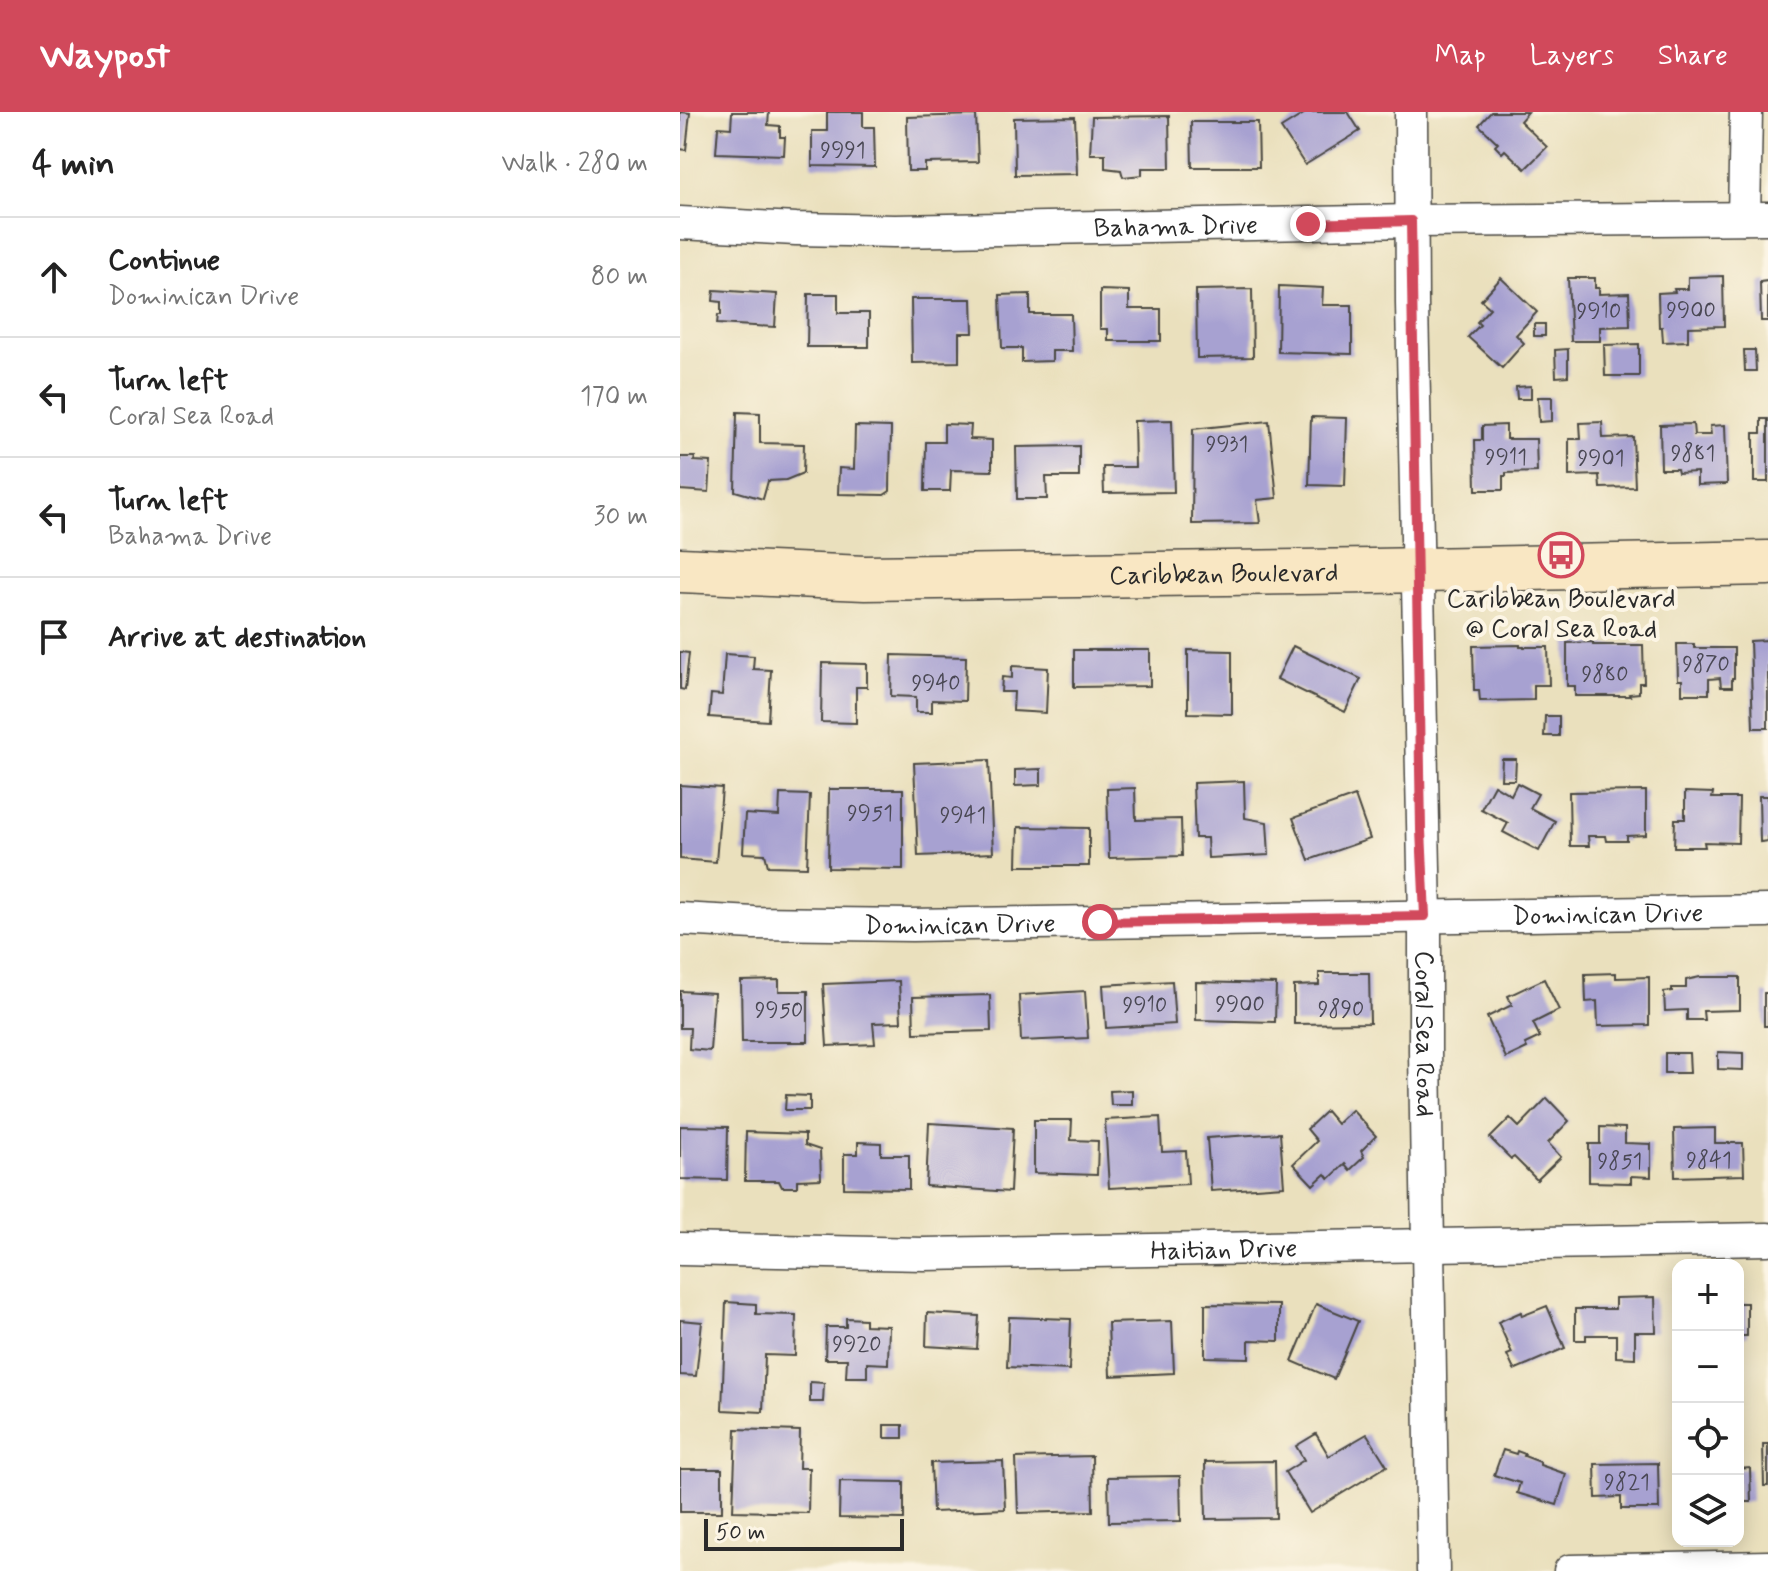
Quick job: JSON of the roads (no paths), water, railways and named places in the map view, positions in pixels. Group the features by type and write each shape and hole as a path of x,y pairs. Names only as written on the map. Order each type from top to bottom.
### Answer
{"street":[{"name":"Coral Sea Road","path":"1411,112 1433,1571"},
{"path":"1746,112 1756,218"},
{"name":"Bahama Drive","path":"680,223 895,231 1756,218"},
{"name":"Caribbean Boulevard","path":"680,570 877,578 1768,563"},
{"name":"Dominican Drive","path":"680,919 912,925 1768,911"},
{"name":"Haitian Drive","path":"680,1249 924,1254 1768,1239"},
{"path":"1570,1571 1768,1567"}],"place":[{"name":"Caribbean Boulevard @ Coral Sea Road","path":"1561,555"}]}
